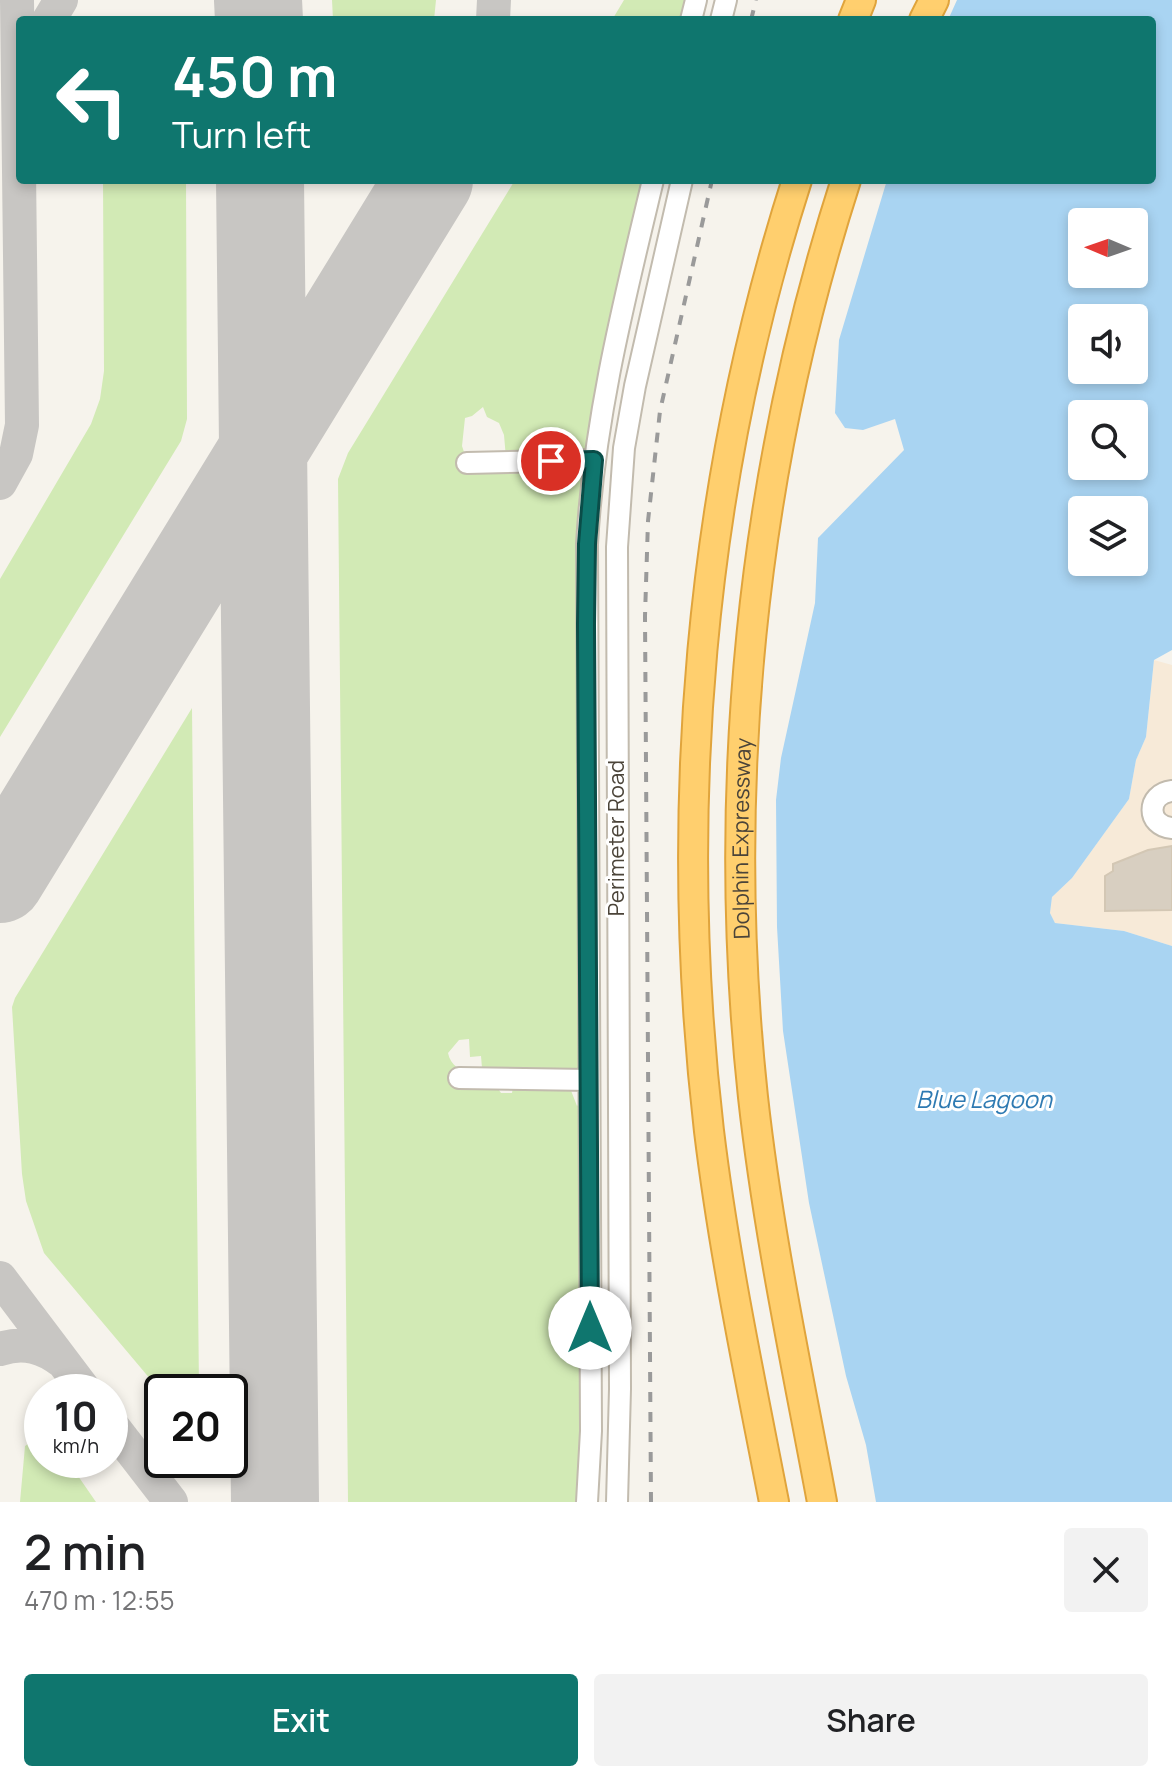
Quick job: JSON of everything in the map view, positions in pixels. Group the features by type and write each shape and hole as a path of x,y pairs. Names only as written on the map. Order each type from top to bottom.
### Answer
{"highway":[{"path":"774,1502 721,1214 703,1072 694,926 694,784 703,641 730,448 756,327 796,184"},
{"name":"Dolphin Expressway","path":"824,1502 773,1239 753,1098 743,961 741,823 750,652 769,500 804,330 845,184"},
{"path":"758,1420 761,1502"}],"street":[{"path":"587,1502 591,1431 587,563 594,460 612,353 652,184"},
{"name":"Perimeter Road","path":"617,1502 620,1359 617,547 624,448 681,184"},
{"path":"467,463 594,460"},
{"path":"1172,791 1160,794 1152,804 1156,822 1172,828"},
{"path":"459,1078 589,1080"}],"shaded area":[{"path":"1154,660 1172,665 1172,946 1124,931 1055,923 1050,913 1052,897 1072,878 1129,799 1136,760 1146,737"}],"green space":[{"path":"332,0 436,0 434,16 333,16"},
{"path":"624,0 691,0 687,16 614,16"},
{"path":"103,184 186,184 187,419 181,441 0,737 0,579 91,424 100,399 104,371"},
{"path":"513,184 646,184 587,455 506,458 504,435 499,423 487,417 483,407 465,418 462,446 465,455 584,466 583,1072 487,1075 482,1068 481,1056 470,1057 469,1039 459,1040 448,1053 457,1067 496,1086 501,1093 512,1093 513,1087 570,1088 577,1106 582,1101 581,1502 348,1502 338,479 348,453"},
{"path":"192,708 199,1374 146,1374 44,1253 26,1201 22,1174 12,1007"},
{"path":"24,1457 24,1478 79,1478 96,1502 20,1502"}],"water":[{"name":"Blue Lagoon","path":"957,0 1172,0 1172,650 1154,660 1146,737 1136,760 1129,799 1072,878 1052,897 1050,913 1055,923 1124,931 1172,946 1172,1502 876,1502 866,1445 846,1376 809,1203 783,1031 777,927 776,800 781,758 815,603 818,538 904,450 895,419 863,430 845,428 835,413 839,340 886,184 1156,184 1156,16 950,16"}],"building":[{"path":"1172,846 1172,910 1105,911 1105,876 1113,871 1113,864 1148,850"}],"taxiway":[{"path":"17,0 17,16"},
{"path":"51,16 61,0"},
{"path":"255,0 257,16"},
{"path":"493,16 494,0"},
{"path":"0,483 16,454 22,425 19,184"},
{"path":"0,1278 72,1374"},
{"path":"0,1349 33,1347 63,1362"},
{"path":"128,1446 171,1502"}],"runway":[{"path":"258,0 259,16"},
{"path":"260,184 275,1502"},
{"path":"0,879 427,184"}],"railway":[{"path":"752,16 756,0"},
{"path":"651,1502 645,616 648,521 660,411 711,184"}],"route":[{"path":"551,461 594,460 587,544 586,624 590,1328"}]}
